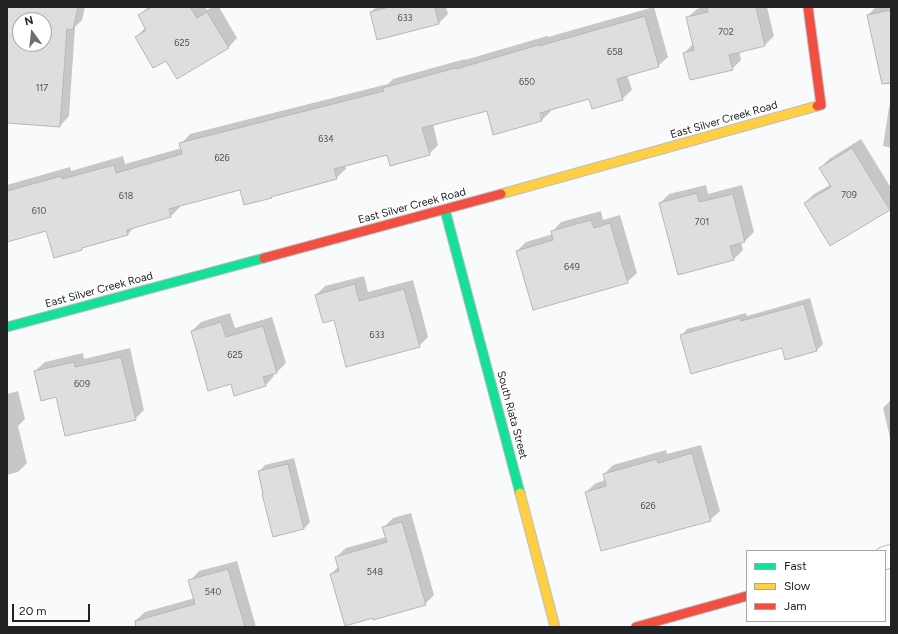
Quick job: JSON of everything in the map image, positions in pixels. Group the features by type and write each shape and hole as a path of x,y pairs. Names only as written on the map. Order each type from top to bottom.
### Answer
{"street":[{"name":"East Silver Creek Road","path":"7,327 445,210 821,105 808,7"},
{"name":"South Riata Street","path":"445,210 555,627"},
{"path":"636,627 746,596"}],"building":[{"path":"7,7 78,7 73,30 67,29 60,127 7,123"},
{"path":"152,7 190,7 197,18 207,12 229,48 177,79 166,61 153,68 135,37 146,30 138,15"},
{"path":"389,7 435,7 439,24 377,40 370,12"},
{"path":"707,7 756,7 765,46 729,55 733,70 690,80 683,53 694,50 686,17 708,12"},
{"path":"891,10 891,83 882,84 867,15"},
{"path":"645,16 659,67 617,79 623,100 592,109 589,99 540,113 542,121 493,135 487,111 422,128 430,155 390,166 387,155 334,169 337,179 244,205 240,190 169,209 171,217 127,230 128,235 82,248 82,250 54,258 46,231 7,242 7,191 61,176 62,179 114,165 116,173 182,154 179,143 384,91 383,88"},
{"path":"852,148 890,210 830,246 804,203 831,187 819,168"},
{"path":"697,193 699,202 733,194 745,242 730,246 734,260 678,275 659,203"},
{"path":"591,220 594,228 610,223 628,283 533,310 516,251 553,240 551,231"},
{"path":"355,284 359,301 404,289 420,347 346,367 334,320 323,323 315,295"},
{"path":"804,304 817,351 785,360 782,348 691,374 680,335 740,318 741,321"},
{"path":"221,322 226,337 263,326 277,373 263,377 266,386 234,396 231,384 208,391 191,331"},
{"path":"121,357 136,420 65,436 56,397 41,401 34,371 74,362 75,367"},
{"path":"692,453 711,521 601,551 585,492 606,486 603,474 657,459 658,463"},
{"path":"288,464 304,529 273,537 258,471"},
{"path":"402,522 426,605 373,620 373,618 345,626 330,574 339,571 335,557 387,542 382,527"},
{"path":"228,569 245,627 136,627 135,621 195,604 188,580"}],"traffic: fast":[{"path":"445,210 520,493"},
{"path":"7,327 264,258"}],"traffic: slow":[{"path":"501,194 817,106"},
{"path":"520,493 555,627"}],"traffic: jam":[{"path":"808,7 821,105 817,106"},
{"path":"264,258 501,194"},
{"path":"636,627 746,596"}]}
